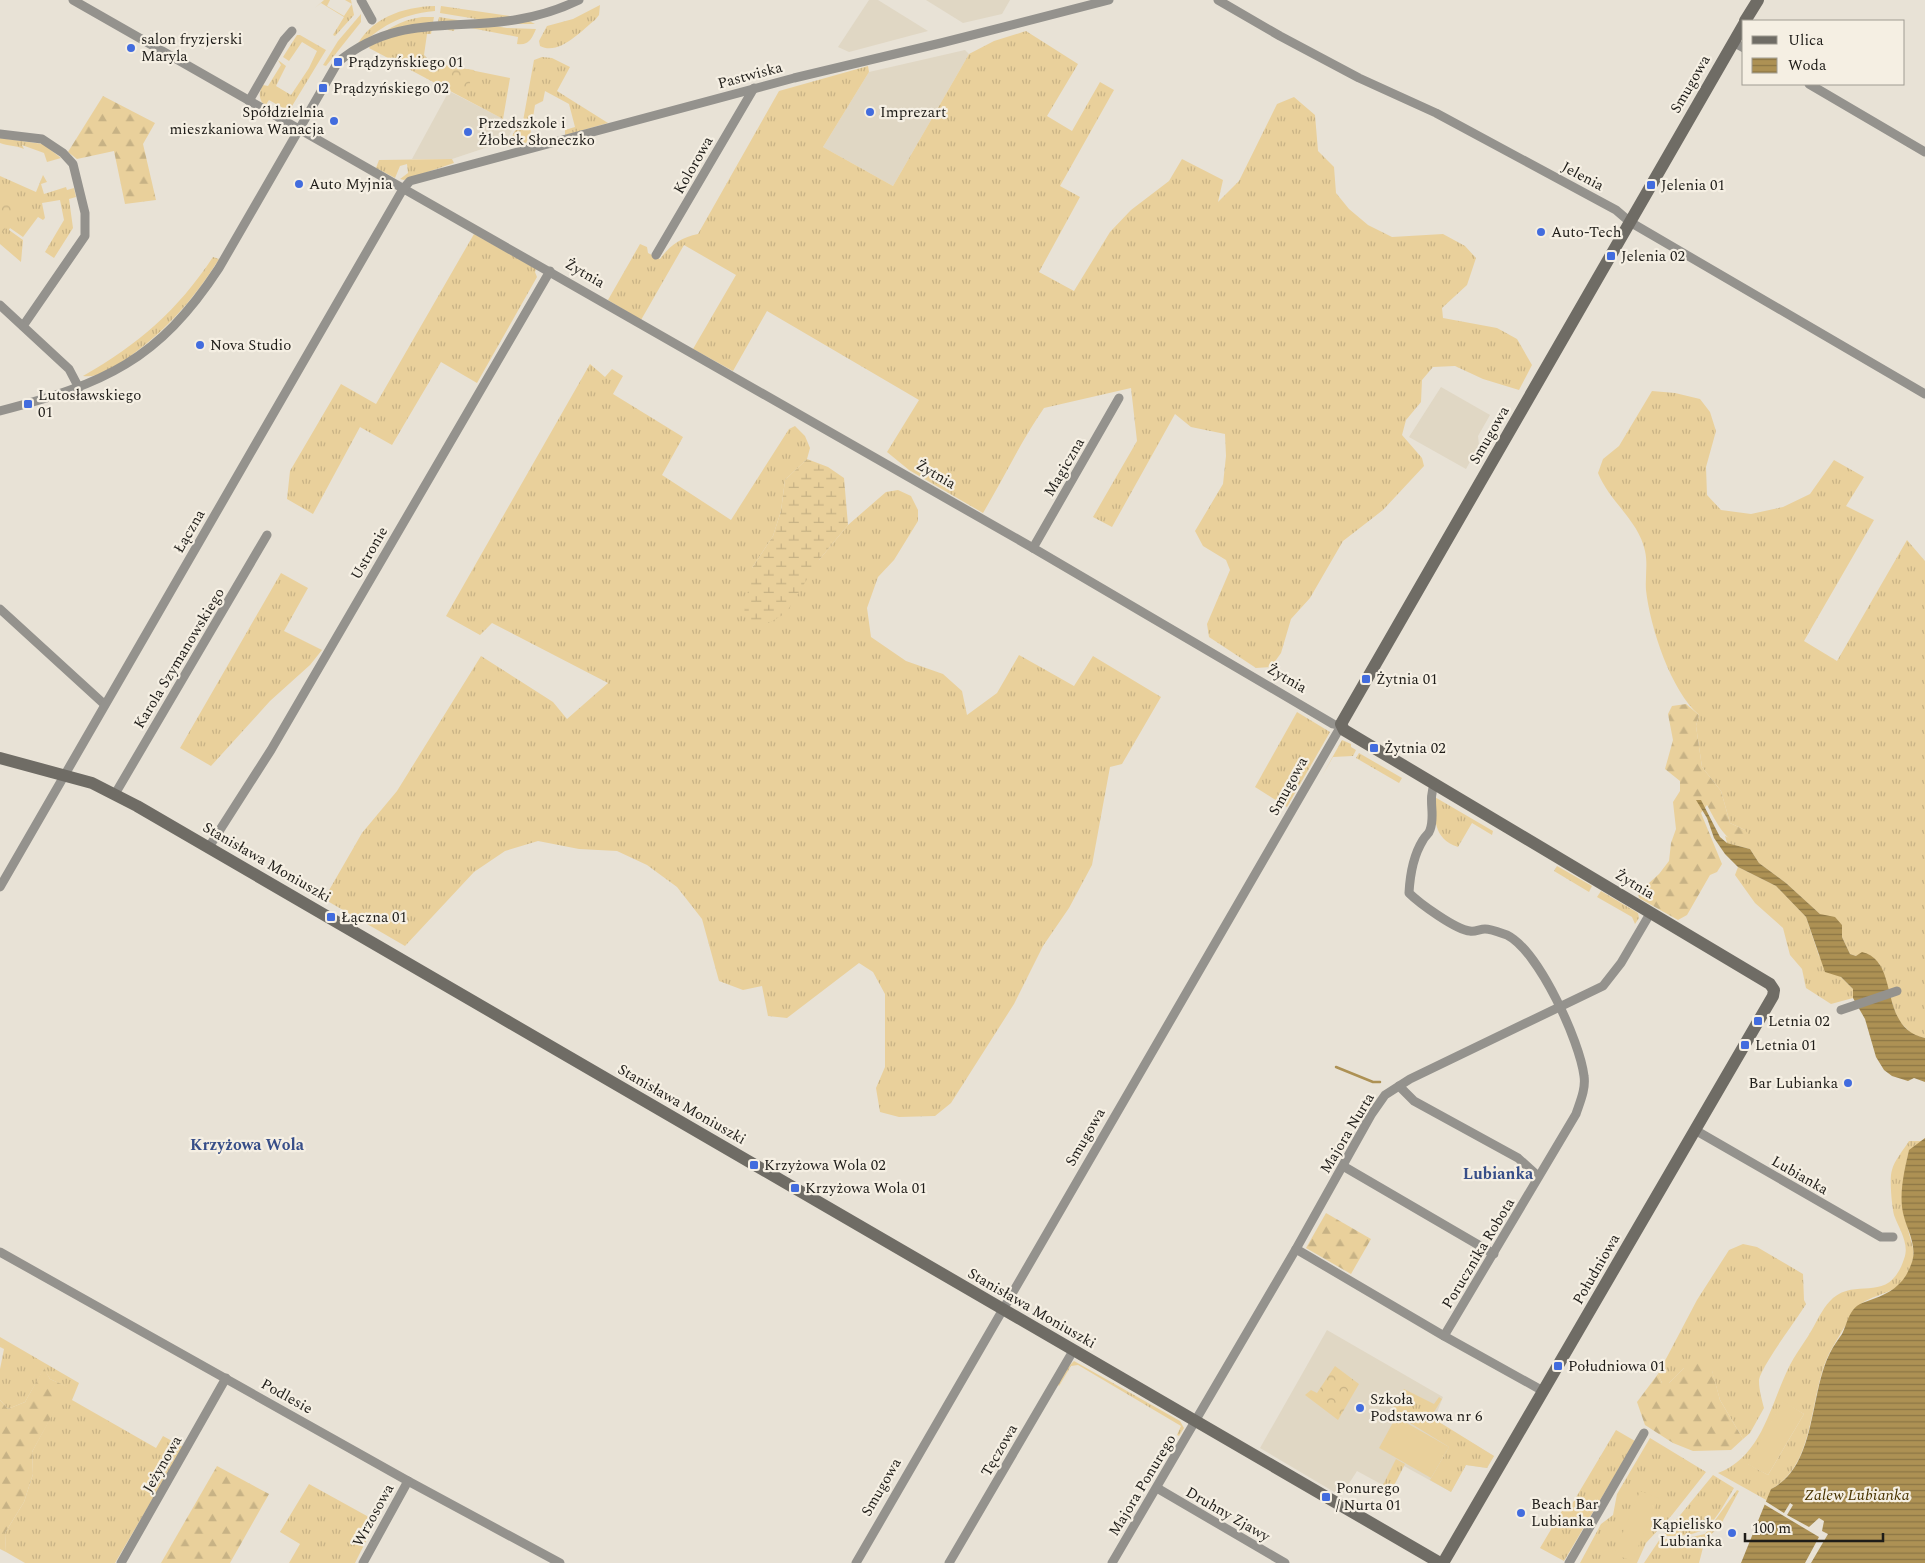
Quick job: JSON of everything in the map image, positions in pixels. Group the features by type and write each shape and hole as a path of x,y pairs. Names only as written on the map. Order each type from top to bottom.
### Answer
{"street":[{"name":"Żytnia","path":"73,0 298,130 550,271 1033,548 1327,720 1341,726 1343,730 1770,984 1774,990"},
{"path":"361,0 372,20"},
{"path":"504,11 539,12 579,0"},
{"name":"Pastwiska","path":"403,189 410,182 754,88 1109,0"},
{"name":"Jelenia","path":"1218,0 1359,78 1445,117 1616,210 1630,222 1925,394"},
{"name":"Smugowa","path":"1745,20 1758,0"},
{"path":"249,102 284,40 292,30"},
{"name":"Smugowa","path":"856,1563 1341,726 1630,222 1738,45 1742,30"},
{"path":"0,412 79,388 131,362 163,338 189,311 219,268 350,43"},
{"path":"1811,85 1925,152"},
{"name":"Kolorowa","path":"656,255 754,88"},
{"path":"0,134 42,139 63,153 73,164 85,213 85,236 22,326"},
{"name":"Łączna","path":"0,886 403,189"},
{"name":"Ustronie","path":"209,847 271,750 550,271"},
{"path":"0,305 69,369 79,388"},
{"name":"Magiczna","path":"1033,548 1120,398"},
{"name":"Karola Szymanowskiego","path":"115,794 267,535"},
{"path":"0,610 104,704"},
{"name":"Stanisława Moniuszki","path":"0,758 92,783 115,794 1002,1310 1442,1563"},
{"name":"Porucznika Robota","path":"1435,783 1430,793 1432,818 1430,831 1423,840 1410,870 1409,893 1428,909 1467,931 1486,929 1507,935 1526,949 1540,969 1560,1008 1582,1065 1584,1078 1583,1090 1576,1114 1444,1336"},
{"name":"Majora Nurta","path":"1196,1421 1296,1249 1370,1115 1385,1095 1471,1048 1560,1008 1603,986 1621,963 1650,912"},
{"name":"Południowa","path":"1442,1563 1773,996 1774,990"},
{"path":"1841,1010 1897,991"},
{"path":"1399,1086 1414,1101 1518,1158 1538,1176"},
{"name":"Lubianka","path":"1695,1130 1881,1237 1893,1237"},
{"path":"1343,1166 1494,1254"},
{"path":"1296,1249 1444,1336 1543,1391"},
{"name":"Podlesie","path":"0,1252 408,1481 560,1563"},
{"name":"Tęczowa","path":"949,1563 1073,1351"},
{"name":"Jeżynowa","path":"121,1563 226,1378"},
{"name":"Majora Ponurego","path":"1112,1563 1196,1421"},
{"path":"1569,1563 1644,1433"},
{"name":"Wrzosowa","path":"363,1563 408,1481"},
{"name":"Druhny Zjawy","path":"1157,1488 1285,1563"}],"shaded area":[{"path":"869,0 878,0 928,31 849,52 838,47"},
{"path":"926,0 1010,0 1002,14 963,23"},
{"path":"965,50 969,54 893,186 823,147 869,72"},
{"name":"Przedszkole i Żłobek Słoneczko","path":"449,91 515,125 506,141 452,159 412,159"},
{"path":"1441,387 1490,415 1478,436 1479,445 1466,469 1409,437"},
{"name":"Szkoła Podstawowa nr 6","path":"1327,1330 1443,1397 1434,1420 1494,1456 1487,1468 1466,1465 1451,1492 1404,1466 1392,1490 1357,1471 1341,1496 1260,1448"}],"green space":[{"path":"324,0 330,0 327,6 344,16 352,4 354,15 335,36 333,35 344,17 321,3 315,8"},
{"path":"600,5 599,15 595,20 569,41 555,48 540,46 539,41 547,26 573,19"},
{"path":"435,6 435,11 410,15 391,23 355,49 369,29 388,16 411,9"},
{"path":"441,6 523,18 535,24 507,24 440,13"},
{"path":"361,14 361,22 326,66 323,65 338,41"},
{"path":"422,17 434,17 431,34 427,34 424,55 431,62 510,78 503,119 369,48 379,36 392,27 399,23"},
{"path":"439,17 507,28 536,29 527,43 517,44 518,37 455,25 454,31 448,30 449,24 438,22"},
{"path":"1026,31 1078,64 1047,116 1072,131 1100,82 1114,90 1060,186 1080,197 1039,272 1074,291 1110,232 1131,210 1169,181 1182,159 1223,180 1218,202 1239,181 1277,104 1294,97 1315,115 1318,151 1334,167 1336,193 1349,209 1368,225 1392,237 1443,234 1465,246 1476,258 1467,285 1442,308 1443,318 1497,328 1517,339 1532,365 1519,390 1483,379 1455,366 1433,367 1422,380 1421,402 1406,420 1402,435 1422,458 1424,466 1383,510 1343,541 1310,598 1291,619 1281,653 1271,667 1256,668 1209,637 1207,624 1230,570 1226,560 1203,546 1195,531 1223,484 1226,456 1225,434 1191,427 1175,414 1112,527 1093,517 1137,441 1131,388 1044,408 983,513 909,470 887,452 919,400 767,311 733,371 693,349 736,275 684,245 641,320 608,300 640,244 647,247 648,253 660,259 677,242 698,234 779,91 868,66 869,72 823,147 893,186 969,54 994,41"},
{"path":"297,35 326,50 286,116 280,114 283,108 269,100 265,106 260,99 260,94 263,85 268,86 281,65 278,60 286,66 276,86 291,95 309,68 317,51 302,42 289,61 283,57"},
{"path":"542,57 552,58 570,67 557,91 608,123 565,135 565,130 575,127 569,104 545,91 543,101 535,105 529,142 509,147 508,144 519,123 523,121 534,60"},
{"path":"438,65 474,70 467,92 440,81"},
{"path":"103,96 155,123 143,144 156,200 125,204 114,151 77,159 68,152"},
{"path":"0,138 43,144 61,158 47,162 44,153 22,145 24,149 0,143"},
{"path":"452,159 454,163 404,180 400,179 408,173 407,164 400,166 395,178 376,168 379,160"},
{"path":"43,175 47,182 41,184 44,194 66,187 67,190 74,188 76,197 69,199 73,228 54,258 45,252 64,220 60,200 42,203 45,218 43,220 38,217 23,237 10,228 9,230 23,240 21,262 0,244 0,176 36,192"},
{"path":"0,196 19,205 2,234 0,232"},
{"path":"474,234 536,269 537,277 477,383 441,362 392,445 360,427 313,514 287,499 290,471 341,384 376,404"},
{"path":"213,257 219,259 199,289 176,316 151,340 122,362 104,372 83,376 122,352 156,325 185,294"},
{"path":"590,364 605,377 612,369 623,376 613,394 683,437 662,475 731,520 789,429 795,426 805,436 810,448 807,459 785,480 781,511 773,536 752,568 819,560 848,525 886,492 898,490 911,496 918,510 918,521 894,560 878,577 867,608 871,637 906,661 943,674 962,691 967,715 997,693 1019,655 1074,686 1093,656 1161,697 1122,764 1110,767 1092,865 1069,908 1043,946 1014,1004 951,1103 935,1116 899,1117 880,1112 876,1088 885,1067 885,994 873,972 859,963 787,1018 768,1016 762,986 743,990 719,981 702,919 677,887 647,865 617,851 579,849 538,841 505,851 474,872 405,946 324,899 362,833 397,791 481,656 553,702 567,719 608,683 492,623 480,635 446,616"},
{"path":"1652,391 1675,393 1700,399 1710,412 1716,431 1706,467 1707,495 1721,510 1751,514 1783,507 1810,494 1834,460 1864,477 1846,506 1874,520 1804,641 1837,661 1907,540 1925,561 1925,1038 1913,1035 1898,1020 1879,963 1850,954 1842,937 1842,925 1820,914 1786,883 1759,863 1750,849 1727,843 1725,836 1739,842 1745,830 1730,823 1721,791 1702,767 1696,726 1699,715 1679,691 1663,657 1652,622 1646,590 1646,556 1642,540 1637,530 1609,493 1598,473 1603,459 1619,446"},
{"path":"807,459 828,467 844,478 848,525 819,560 786,613 769,623 751,622 744,613 752,568 773,536 781,511 785,480"},
{"path":"281,573 308,588 284,631 322,650 310,665 270,701 211,766 180,748"},
{"path":"1686,704 1699,715 1696,726 1702,767 1721,791 1730,823 1745,830 1751,838 1744,843 1737,843 1730,839 1719,826 1707,805 1701,813 1722,864 1717,872 1710,875 1687,915 1678,920 1639,898 1638,893 1659,874 1669,861 1671,843 1676,829 1673,802 1680,791 1680,781 1665,769 1673,740 1668,714 1672,706"},
{"path":"1297,712 1330,732 1287,807 1255,787"},
{"path":"1342,740 1351,744 1351,747 1356,750 1353,756 1333,757 1322,776"},
{"path":"1359,753 1402,778 1399,783 1356,758"},
{"path":"1433,796 1493,831 1492,835 1472,823 1458,847 1450,843 1439,833 1435,820"},
{"path":"1557,866 1592,886 1589,892 1554,871"},
{"path":"1738,867 1776,886 1806,917 1819,956 1853,989 1853,998 1831,1004 1806,988 1802,969 1790,955 1783,928 1755,903 1735,875"},
{"path":"1601,891 1638,913 1639,918 1635,924 1632,917 1597,897"},
{"path":"1909,1141 1921,1141 1921,1144 1909,1151 1904,1181 1906,1219 1913,1251 1910,1270 1900,1285 1859,1305 1845,1326 1829,1354 1823,1370 1804,1447 1796,1464 1786,1478 1771,1489 1768,1501 1718,1473 1733,1465 1745,1455 1755,1442 1770,1414 1791,1363 1830,1301 1843,1292 1882,1286 1890,1282 1898,1273 1906,1248 1893,1211 1891,1174 1893,1166","holes":["1783,1402 1804,1414 1768,1475 1748,1464"]},
{"path":"1326,1213 1371,1239 1351,1274 1306,1248"},
{"path":"1743,1244 1757,1247 1803,1274 1804,1300 1806,1304 1765,1366 1759,1381 1764,1408 1750,1433 1743,1439 1720,1400 1712,1371 1684,1368 1669,1383 1662,1383 1658,1374 1697,1300 1729,1250"},
{"path":"0,1337 79,1383 72,1400 156,1448 163,1436 183,1447 115,1563 25,1563 6,1552 5,1533 24,1502 33,1474 32,1452 67,1387 50,1379 44,1369 25,1402 8,1409 0,1400 0,1369 4,1349 0,1347"},
{"path":"1074,1361 1180,1421 1184,1428 1179,1436 1177,1435 1181,1426 1078,1365 1071,1366 1059,1386 1057,1384"},
{"path":"1699,1361 1712,1370 1720,1400 1743,1439 1731,1450 1693,1451 1673,1443 1645,1425 1637,1402 1658,1374 1662,1383 1669,1383 1684,1368"},
{"path":"1335,1366 1359,1384 1338,1420 1305,1395 1311,1390 1317,1393"},
{"path":"44,1368 50,1379 68,1387 32,1452 33,1474 24,1502 5,1533 6,1552 0,1549 0,1400 8,1409 25,1402"},
{"path":"1404,1389 1434,1404 1439,1397 1442,1399 1431,1417 1494,1456 1487,1468 1466,1465 1451,1492 1430,1480 1449,1447 1391,1411"},
{"path":"1783,1401 1804,1414 1768,1475 1747,1464"},
{"path":"1396,1417 1449,1447 1431,1478 1379,1448"},
{"path":"1616,1430 1635,1441 1564,1561 1540,1548 1566,1504 1572,1504"},
{"path":"1650,1438 1706,1472 1672,1515 1646,1543 1637,1563 1580,1563 1601,1524 1613,1515 1617,1494"},
{"path":"1396,1459 1405,1464 1392,1489 1383,1485"},
{"path":"217,1466 269,1494 230,1563 161,1563"},
{"path":"1713,1475 1734,1488 1714,1520 1700,1531 1678,1536 1663,1536"},
{"path":"309,1484 376,1521 355,1563 289,1563 300,1544 280,1532"},
{"path":"1737,1490 1739,1491 1720,1526 1705,1540 1699,1563 1644,1563 1660,1539 1683,1539 1705,1534"},
{"path":"1640,1491 1659,1498 1632,1561 1614,1554"}],"water":[{"path":"1696,800 1701,800 1720,837 1727,843 1750,849 1759,863 1786,883 1820,914 1835,917 1842,925 1842,937 1850,954 1856,956 1862,952 1874,958 1882,968 1894,1009 1900,1022 1910,1032 1925,1038 1925,1082 1914,1078 1908,1081 1892,1076 1884,1070 1876,1057 1865,1019 1853,998 1853,989 1841,977 1825,972 1806,917 1776,886 1738,867 1725,854 1714,838 1707,818"},
{"name":"Zalew Lubianka","path":"1925,1138 1925,1563 1741,1563 1771,1489 1786,1478 1797,1464 1810,1428 1823,1370 1851,1312 1860,1304 1892,1290 1906,1276 1912,1262 1913,1248 1903,1214 1902,1185 1909,1150"}],"pier":[{"path":"1765,1501 1784,1513 1790,1503 1793,1505 1787,1515 1809,1527 1819,1518 1824,1521 1822,1531 1828,1534 1811,1563 1805,1563 1819,1537 1762,1503"}],"waterway":[{"path":"1336,1067 1373,1082 1380,1082"}],"place":[{"name":"salon fryzjerski Maryla","path":"131,48"},
{"name":"Prądzyńskiego 01","path":"338,62"},
{"name":"Prądzyńskiego 02","path":"323,88"},
{"name":"Imprezart","path":"870,112"},
{"name":"Spółdzielnia mieszkaniowa Wanacja","path":"334,121"},
{"name":"Przedszkole i Żłobek Słoneczko","path":"468,132"},
{"name":"Auto Myjnia","path":"299,184"},
{"name":"Jelenia 01","path":"1651,185"},
{"name":"Auto-Tech","path":"1541,232"},
{"name":"Jelenia 02","path":"1611,256"},
{"name":"Nova Studio","path":"200,345"},
{"name":"Lutosławskiego 01","path":"28,404"},
{"name":"Żytnia 01","path":"1366,679"},
{"name":"Żytnia 02","path":"1374,748"},
{"name":"Łączna 01","path":"331,917"},
{"name":"Letnia 02","path":"1758,1021"},
{"name":"Letnia 01","path":"1745,1045"},
{"name":"Bar Lubianka","path":"1848,1083"},
{"name":"Krzyżowa Wola 02","path":"754,1165"},
{"name":"Krzyżowa Wola 01","path":"795,1188"},
{"name":"Południowa 01","path":"1558,1366"},
{"name":"Szkoła Podstawowa nr 6","path":"1360,1408"},
{"name":"Ponurego / Nurta 01","path":"1326,1497"},
{"name":"Beach Bar Lubianka","path":"1521,1513"},
{"name":"Kąpielisko Lubianka","path":"1732,1533"}],"district":[{"name":"Krzyżowa Wola","path":"247,1144"},
{"name":"Lubianka","path":"1498,1173"}]}
